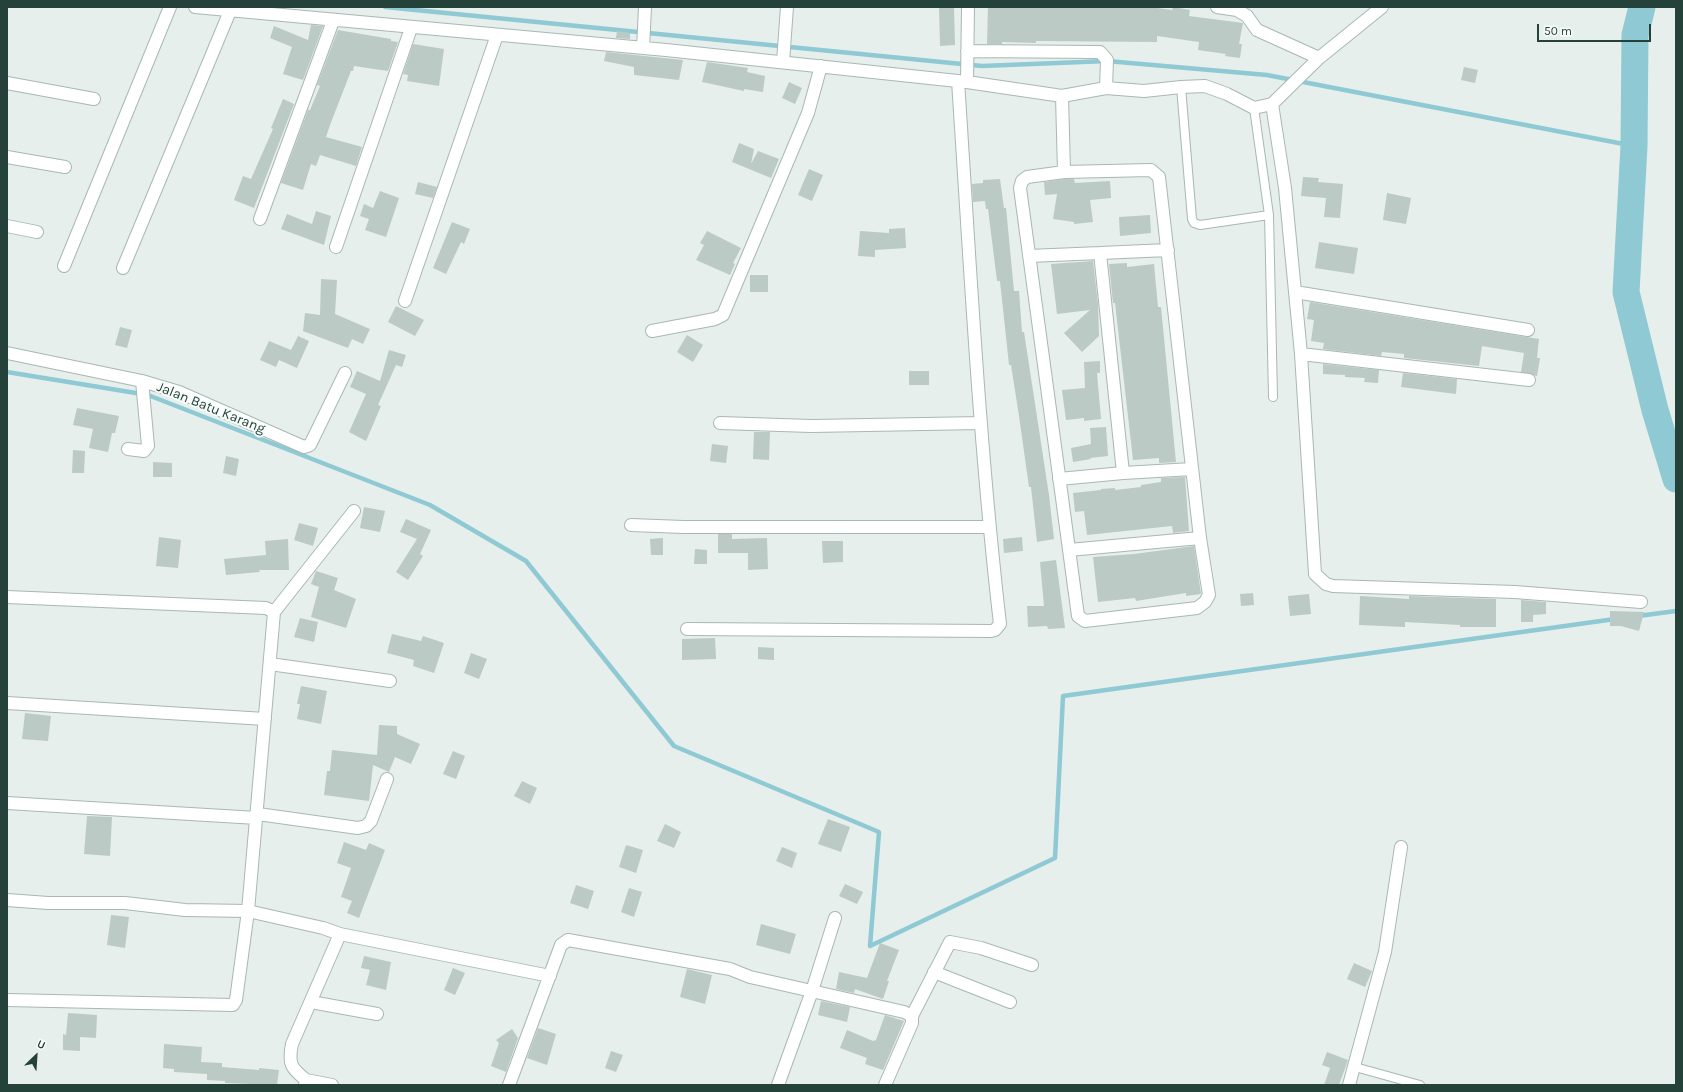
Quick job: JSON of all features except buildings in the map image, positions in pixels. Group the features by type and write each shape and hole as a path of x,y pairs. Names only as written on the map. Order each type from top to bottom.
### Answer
{"street":[{"path":"64,266 170,7"},
{"path":"195,7 333,21 643,48 784,57 821,66 964,78 1062,96 1106,82 1144,91 1205,86 1227,94 1254,108 1272,104 1319,58 1382,7"},
{"path":"784,57 787,7"},
{"path":"687,629 995,630 1000,624 989,526 981,423 964,78 967,54 968,7"},
{"path":"1217,7 1237,10 1246,16 1257,30 1319,58"},
{"path":"123,268 230,11"},
{"path":"643,48 645,11"},
{"path":"260,219 333,21"},
{"path":"336,247 411,28"},
{"path":"405,301 497,35"},
{"path":"967,54 1098,52 1104,55 1107,60 1106,82"},
{"path":"652,331 715,319 723,315 808,112 821,66"},
{"path":"7,83 94,99"},
{"path":"1062,96 1064,172"},
{"path":"1272,104 1285,188 1301,354 1315,574 1320,579 1333,586 1515,592 1641,602"},
{"path":"7,157 65,167"},
{"path":"1151,170 1159,177 1200,538 1209,595 1205,602 1197,608 1085,621 1078,616 1020,188 1022,181 1033,175 1064,172 1151,170"},
{"path":"7,226 37,232"},
{"path":"1029,256 1168,250"},
{"path":"1100,253 1123,473"},
{"path":"1295,292 1528,330"},
{"name":"Jalan Batu Karang","path":"7,353 142,386 179,392 296,444 308,447 345,373"},
{"path":"1301,354 1529,380"},
{"path":"128,449 144,450 148,446 142,386"},
{"path":"720,424 811,426 981,423"},
{"path":"1059,479 1123,473 1192,470"},
{"path":"7,1000 233,1005 238,993 258,816 274,612 354,510"},
{"path":"631,525 683,527 989,526"},
{"path":"1069,550 1200,538"},
{"path":"7,597 266,608 274,612"},
{"path":"270,664 390,681"},
{"path":"7,703 266,719"},
{"path":"7,803 258,816 358,828 366,826 371,821 387,779"},
{"path":"1349,1085 1385,952 1401,847"},
{"path":"7,900 48,903 125,903 186,910 248,911 323,928 340,934 550,976"},
{"path":"778,1085 812,991 834,918"},
{"path":"332,1085 306,1083 293,1069 290,1058 292,1044 340,934"},
{"path":"509,1085 561,945 568,940 730,970 750,977 904,1012 912,1016"},
{"path":"885,1085 912,1023 912,1016 948,944 954,941 982,948 1032,965"},
{"path":"934,972 1010,1002"},
{"path":"311,1002 377,1014"}],"lane":[{"path":"1181,87 1192,219 1194,223 1200,225 1269,215"},
{"path":"1254,108 1269,215 1272,397"},
{"path":"1355,1067 1420,1085"}],"waterway":[{"path":"385,7 982,66 1107,61 1267,75 1634,146"},
{"path":"1642,7 1635,35 1634,146 1626,292 1655,410 1676,479"},
{"path":"7,372 148,395 430,505 526,561 674,746 879,832 870,946 1055,858 1063,696 1615,619"},
{"path":"1638,616 1676,611"}]}
